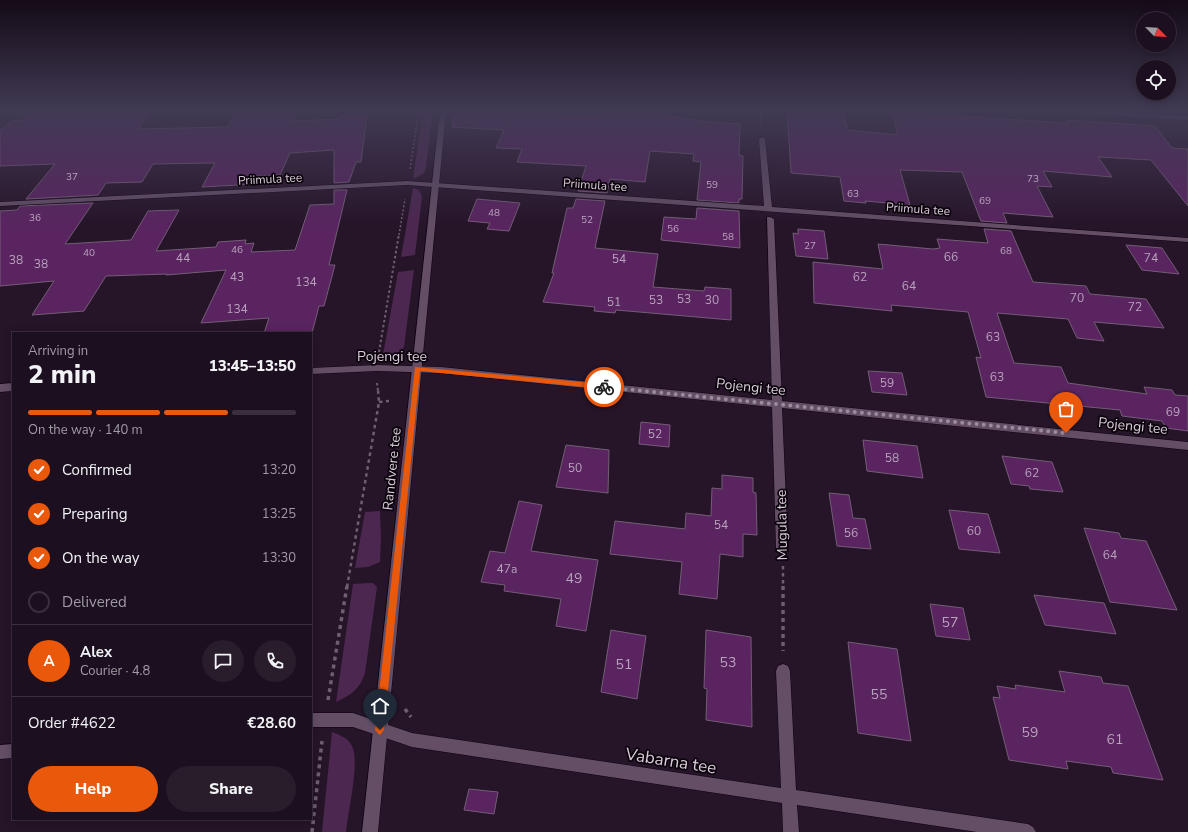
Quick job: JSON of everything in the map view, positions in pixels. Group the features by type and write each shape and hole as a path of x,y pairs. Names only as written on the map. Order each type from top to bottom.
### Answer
{"street":[{"name":"Randvere tee","path":"370,832 438,149"},
{"path":"763,149 768,208"},
{"name":"Priimula tee","path":"0,204 407,183 768,208 1188,240"},
{"name":"Mugula tee","path":"770,219 778,404 782,548"},
{"name":"Pojengi tee","path":"312,371 377,368 417,369 1188,446"},
{"path":"0,388 12,388"},
{"path":"783,671 791,832"},
{"name":"Vabarna tee","path":"312,720 353,720 412,740 1028,832"},
{"path":"0,752 12,751"}],"path":[{"path":"409,172 413,149"},
{"path":"379,355 405,195"},
{"path":"327,706 360,504 380,402 376,375"},
{"path":"380,402 389,401"},
{"name":"Mugula tee","path":"782,548 783,671"},
{"path":"312,832 322,738"}],"shaded area":[{"path":"417,149 428,149 424,173 413,179"},
{"path":"413,188 419,190 422,197 415,255 401,257"},
{"path":"414,270 404,347 396,356 382,360 398,272"},
{"path":"380,511 380,562 368,567 355,568 365,512"},
{"path":"373,583 377,587 365,673 363,679 354,691 336,702 353,584"},
{"path":"332,732 346,739 352,746 354,753 355,763 353,788 346,832 322,832"}],"building":[{"path":"0,149 363,149 361,162 356,162 349,182 334,183 334,150 290,153 280,175 258,176 256,184 202,187 215,163 153,164 142,182 106,183 98,195 26,199 55,164 0,166"},
{"path":"517,149 739,149 739,155 743,156 742,199 739,199 739,203 697,200 701,162 693,161 694,154 650,151 645,182 610,179 607,193 578,191 586,166 517,162 522,149"},
{"path":"789,149 1188,149 1188,206 1151,160 1098,157 1112,177 1043,171 1052,187 1037,186 1053,217 1003,213 1007,223 981,221 962,172 900,170 910,205 865,201 866,203 844,201 840,177 791,173"},
{"path":"334,190 347,190 329,265 335,265 324,306 319,306 312,333 264,332 269,318 201,323 226,270 166,275 167,274 106,276 84,311 32,315 54,281 0,286 0,211 17,210 20,206 93,203 65,244 131,240 148,211 179,210 156,251 216,247 218,242 246,240 245,244 254,243 251,252 295,250 310,205 334,204"},
{"path":"477,199 520,203 509,231 487,229 490,223 468,221"},
{"path":"576,199 605,201 595,248 658,254 653,287 704,291 705,287 731,289 731,320 616,310 615,313 594,311 595,307 543,302 554,273 552,273 567,208 573,208"},
{"path":"697,208 739,211 740,248 661,240 664,217 696,219"},
{"path":"798,229 824,231 828,259 796,256 793,233 798,234"},
{"path":"984,229 1011,231 1033,282 1086,286 1090,294 1146,299 1164,328 1094,322 1104,341 1077,338 1068,319 997,313 1014,363 1061,367 1068,383 1147,394 1144,387 1172,390 1175,395 1188,396 1188,431 1166,428 1162,421 1122,416 1120,410 986,397 976,357 981,358 968,312 891,305 892,311 814,303 813,262 883,269 878,244 933,249 940,248 937,239 988,243"},
{"path":"1126,245 1162,248 1179,274 1142,270"},
{"path":"868,371 902,373 907,395 872,392"},
{"path":"641,422 670,425 669,447 639,444"},
{"path":"863,440 917,446 923,478 867,471"},
{"path":"566,445 609,450 608,493 556,487"},
{"path":"1002,456 1052,462 1063,492 1030,489 1029,486 1011,484"},
{"path":"722,475 753,478 753,492 756,493 757,535 743,534 743,557 720,554 717,599 679,594 682,562 610,554 615,521 685,529 686,513 711,516 712,488 722,489"},
{"path":"829,493 849,495 853,518 865,519 871,549 837,546"},
{"path":"519,501 542,505 531,551 598,560 586,631 556,626 561,599 504,591 505,585 481,582 490,551 505,553"},
{"path":"949,510 988,514 1000,553 959,549"},
{"path":"1084,528 1119,533 1121,538 1146,541 1177,610 1110,602"},
{"path":"1034,595 1104,603 1116,634 1045,625"},
{"path":"930,604 963,608 970,640 936,636"},
{"path":"611,630 646,636 637,699 601,692"},
{"path":"706,630 751,637 752,727 706,720 707,689 704,688"},
{"path":"848,642 897,649 911,741 858,733"},
{"path":"1059,671 1101,677 1103,683 1128,686 1163,780 1113,773 1111,767 1066,761 1068,769 1009,760 993,697 1000,698 997,686 1016,689 1015,685 1065,692"},
{"path":"469,789 498,792 494,814 464,810"}],"way so far":[{"path":"604,387 1066,433"}],"route":[{"path":"380,730 417,369 441,370 604,387"}]}
